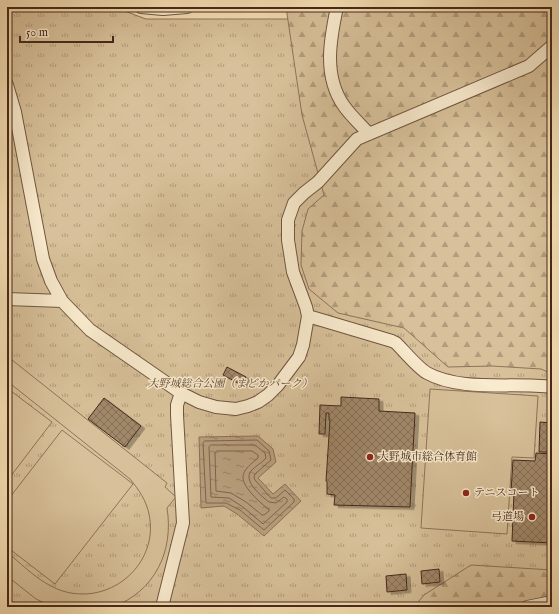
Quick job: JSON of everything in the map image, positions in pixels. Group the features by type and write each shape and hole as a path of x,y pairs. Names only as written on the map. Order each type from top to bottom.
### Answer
{"street":[{"path":"141,7 163,9 187,7"},
{"path":"337,7 331,34 329,64 334,85 344,106 369,134"},
{"path":"7,85 15,112 43,259 51,281 62,302 90,330 181,393 199,402 216,407 236,409 258,402 268,395 278,385 299,357 303,345 308,316 293,272 288,240 288,220 294,203 318,182 357,139 529,66 552,46"},
{"path":"7,299 62,302"},
{"path":"308,316 392,341 396,343 425,372 442,380 459,384 552,387"},
{"path":"162,607 183,522 177,415 177,405 181,393"},
{"path":"527,607 552,602"}],"green space":[{"name":"大野城総合公園（まどかパーク）","path":"7,7 114,7 146,19 340,19 552,358 552,607 7,607"},
{"path":"286,7 552,7 552,374 541,369 492,366 448,367 404,328 338,313 309,289 301,265 302,231 308,209 324,195 302,115"},
{"path":"7,356 167,483 165,487 176,497 167,508 167,539 164,554 158,568 140,591 128,600 113,607 53,607 36,599 7,576 7,552 37,577 62,591 88,594 104,590 119,584 131,574 141,561 148,547 150,531 149,514 146,504 130,479 7,381"},
{"path":"7,388 52,422 7,481"},
{"name":"テニスコート","path":"430,389 538,396 534,458 512,457 507,534 421,528"},
{"path":"62,430 133,484 55,584 7,547 7,501"},
{"path":"471,565 552,570 552,607 414,607 424,595"}],"water":[{"path":"258,436 273,449 276,462 258,478 273,494 285,484 301,501 264,536 237,514 224,506 201,508 199,437"}],"building":[{"path":"227,367 246,377 242,385 223,375"},
{"name":"大野城市総合体育館","path":"341,397 379,399 379,411 415,413 410,507 334,505 335,495 327,494 326,481 330,420 329,413 326,413 325,434 319,434 320,405 341,406"},
{"path":"104,398 141,426 125,447 88,419"},
{"path":"540,422 552,423 552,452 539,452"},
{"name":"弓道場","path":"536,453 552,454 552,543 512,541 514,492 511,492 513,460 535,461"},
{"path":"439,569 440,582 422,584 421,571"},
{"path":"406,574 407,590 387,592 386,576"}],"place":[{"name":"大野城市総合体育館","path":"370,457"},
{"name":"テニスコート","path":"466,493"},
{"name":"弓道場","path":"532,517"}]}
